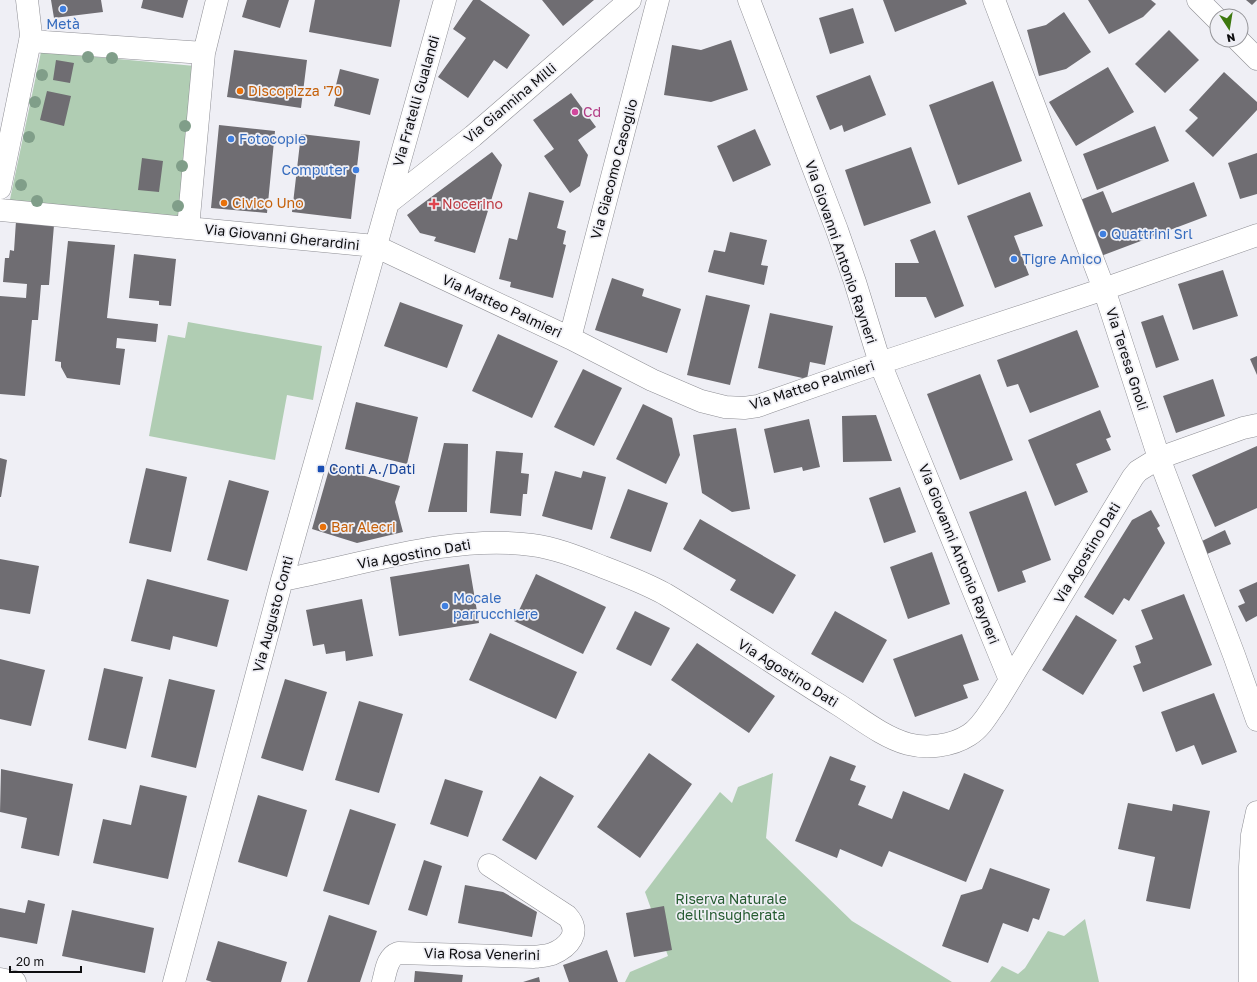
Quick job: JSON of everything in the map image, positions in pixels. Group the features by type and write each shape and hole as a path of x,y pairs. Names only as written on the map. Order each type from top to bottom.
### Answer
{"street":[{"path":"0,188 31,35 27,0"},
{"path":"188,228 204,53 217,0"},
{"name":"Via Fratelli Gualandi","path":"375,246 445,0"},
{"name":"Via Giannina Milli","path":"388,203 479,131 630,0"},
{"name":"Via Giacomo Casoglio","path":"570,338 658,0"},
{"name":"Via Giovanni Antonio Rayneri","path":"749,0 837,230 880,363 1010,680"},
{"name":"Via Teresa Gnoli","path":"994,0 1104,289 1160,458 1257,720"},
{"path":"1198,0 1209,11"},
{"path":"30,41 204,53"},
{"path":"1246,48 1257,59"},
{"name":"Via Giovanni Gherardini","path":"0,210 375,246"},
{"name":"Via Matteo Palmieri","path":"375,246 570,338 672,389 701,401 730,407 744,408 758,406 880,363 1104,289 1257,236"},
{"name":"Via Augusto Conti","path":"174,982 282,580 375,246"},
{"name":"Via Agostino Dati","path":"282,580 434,548 464,544 500,543 532,545 545,548 586,560 650,586 694,612 880,731 903,742 917,746 932,747 962,739 972,733 983,722 1010,680 1132,477 1138,471 1160,458 1244,428 1257,425"},
{"path":"1250,982 1250,867 1252,835 1257,812"},
{"name":"Via Rosa Venerini","path":"383,982 390,959 398,952 534,957 553,954 563,948 570,941 574,935 575,928 573,922 567,916 489,866"},
{"path":"0,979 15,982"}],"green space":[{"path":"41,52 195,66 180,217 9,204"},
{"path":"188,322 322,346 313,400 287,395 275,460 149,436 168,335 185,338"},
{"name":"Riserva Naturale dell'Insugherata","path":"773,773 766,838 852,921 952,982 625,982 630,972 668,956 645,892 720,792 732,803 738,787"},
{"path":"1085,919 1099,982 990,982 1002,966 1018,974 1025,968 1048,931 1064,936"}],"building":[{"path":"51,0 101,0 103,12 54,18"},
{"path":"143,0 188,0 183,18 141,8"},
{"path":"247,0 289,0 280,28 242,17"},
{"path":"315,0 400,0 391,47 309,32"},
{"path":"473,0 480,0 530,35 507,69 494,60 468,98 438,77 466,38 453,29"},
{"path":"542,0 594,0 563,26"},
{"path":"883,0 965,0 967,4 895,32"},
{"path":"1088,0 1151,0 1156,4 1143,17 1109,34"},
{"path":"1246,0 1257,0 1252,5"},
{"path":"853,8 864,43 830,54 819,18"},
{"path":"1064,12 1091,52 1066,69 1039,76 1027,30 1046,25"},
{"path":"1169,30 1199,60 1165,93 1135,64"},
{"path":"731,40 748,90 711,102 664,95 672,45 701,50"},
{"path":"234,50 307,60 301,108 227,97"},
{"path":"56,60 74,63 70,83 53,80"},
{"path":"1108,67 1134,112 1076,146 1049,102"},
{"path":"340,69 379,79 370,115 334,106 338,90 335,89"},
{"path":"1224,72 1257,102 1257,110 1213,157 1185,131 1198,118 1189,110"},
{"path":"870,75 886,115 844,132 842,125 830,130 816,96"},
{"path":"993,81 1022,161 958,185 929,105"},
{"path":"47,91 71,96 64,126 40,120"},
{"path":"571,93 596,127 578,140 588,155 580,186 570,193 544,156 554,149 533,120"},
{"path":"219,125 275,131 267,213 211,208"},
{"path":"1155,126 1169,161 1097,190 1083,154"},
{"path":"755,129 771,165 733,182 717,146"},
{"path":"301,134 360,141 351,219 292,212"},
{"path":"911,147 931,203 864,226 845,170"},
{"path":"492,152 502,165 475,253 434,241 436,237 420,233 407,215"},
{"path":"1257,153 1257,194 1240,199 1228,163"},
{"path":"142,158 163,161 159,192 138,190"},
{"path":"1194,182 1207,216 1101,256 1080,200 1103,191 1112,213"},
{"path":"529,192 564,201 557,228 566,231 563,244 566,245 553,298 510,287 511,282 499,279 509,238 517,240"},
{"path":"1030,192 1043,226 1014,236 1029,275 995,288 967,216"},
{"path":"16,221 54,225 49,285 41,285 38,320 32,320 25,396 0,394 0,296 26,298 27,284 3,282 5,258 9,258 10,250 14,251"},
{"path":"935,230 964,306 935,318 926,297 895,297 895,263 919,263 910,240"},
{"path":"730,232 767,240 761,265 768,266 764,285 708,272 714,250 725,252"},
{"path":"68,241 115,245 107,318 158,324 156,342 117,338 116,348 125,349 120,385 67,378 61,367 61,362 55,361"},
{"path":"134,254 176,259 171,306 159,305 159,301 129,298"},
{"path":"1223,270 1238,316 1193,330 1178,284"},
{"path":"612,278 644,289 642,296 681,309 667,353 595,330"},
{"path":"706,295 750,305 730,385 687,375"},
{"path":"400,302 463,325 447,368 384,346"},
{"path":"770,313 833,326 825,365 810,362 807,379 758,368"},
{"path":"1163,315 1179,360 1156,368 1141,322"},
{"path":"1077,330 1099,387 1030,413 1018,384 1007,387 997,360"},
{"path":"498,334 558,361 532,418 472,391"},
{"path":"1257,356 1257,375 1250,359"},
{"path":"583,369 622,388 594,446 554,427"},
{"path":"980,374 1013,460 960,480 927,394"},
{"path":"1213,379 1225,416 1176,433 1163,396"},
{"path":"356,402 418,417 407,464 345,449"},
{"path":"643,404 672,418 680,455 666,484 616,459"},
{"path":"1100,410 1111,437 1106,439 1111,450 1076,464 1088,492 1055,506 1028,440"},
{"path":"876,415 892,461 843,462 842,416"},
{"path":"809,419 820,467 803,471 802,467 774,473 764,429"},
{"path":"736,428 750,509 732,512 702,493 693,435"},
{"path":"444,443 468,444 467,512 428,512"},
{"path":"1257,446 1257,508 1215,527 1192,475"},
{"path":"496,451 523,453 521,473 529,474 527,494 523,494 521,516 490,513"},
{"path":"0,458 7,460 1,497 0,497"},
{"path":"330,466 400,486 395,502 403,532 357,543 312,529"},
{"path":"146,468 187,477 171,552 129,543"},
{"path":"555,471 581,478 583,471 606,477 592,530 542,516"},
{"path":"229,480 269,491 247,571 207,560"},
{"path":"900,487 916,532 884,543 869,498"},
{"path":"628,489 668,503 651,552 610,538"},
{"path":"1026,491 1051,560 1022,571 1026,582 998,592 969,512"},
{"path":"1151,510 1160,526 1157,528 1165,543 1129,601 1124,598 1113,615 1084,597 1132,520"},
{"path":"700,519 796,575 773,614 730,590 736,580 683,549"},
{"path":"1225,530 1231,544 1207,554 1202,541"},
{"path":"932,552 950,604 908,619 890,567"},
{"path":"0,559 39,566 30,614 0,609"},
{"path":"469,564 479,623 399,636 390,577"},
{"path":"536,574 606,607 583,654 514,621"},
{"path":"147,579 229,600 217,647 173,636 170,650 131,641"},
{"path":"1257,582 1257,616 1246,622 1238,606 1245,603 1239,590"},
{"path":"1184,594 1212,665 1143,692 1133,666 1141,663 1135,646 1153,639 1141,610"},
{"path":"362,599 373,656 346,661 345,651 326,654 324,644 313,646 306,610"},
{"path":"635,611 670,628 651,666 616,649"},
{"path":"835,611 887,640 863,683 811,654"},
{"path":"1076,615 1117,640 1083,695 1042,670"},
{"path":"490,633 577,672 556,719 469,680"},
{"path":"962,634 979,680 963,685 968,698 915,717 893,659"},
{"path":"697,643 775,696 749,733 671,680"},
{"path":"0,659 45,670 31,726 0,719"},
{"path":"104,668 143,677 126,749 88,740"},
{"path":"169,679 215,690 196,768 151,757"},
{"path":"285,679 327,692 303,771 261,758"},
{"path":"1214,693 1237,752 1202,765 1194,745 1176,752 1161,712"},
{"path":"359,701 403,714 379,793 335,780"},
{"path":"649,753 692,784 640,858 597,827"},
{"path":"830,756 856,766 850,780 866,786 858,805 892,819 903,791 949,810 964,773 1004,790 966,882 889,851 882,867 840,849 837,858 795,841"},
{"path":"1,769 73,784 59,856 21,848 27,818 0,812"},
{"path":"540,776 574,796 536,860 502,840"},
{"path":"445,779 483,791 468,837 430,824"},
{"path":"140,785 187,796 168,879 93,863 103,819 131,825"},
{"path":"258,795 307,810 287,877 238,862"},
{"path":"1128,803 1172,811 1173,804 1210,811 1190,909 1146,901 1155,857 1118,849"},
{"path":"350,809 396,824 369,905 323,891"},
{"path":"424,860 442,866 427,916 408,910"},
{"path":"990,868 1050,889 1039,920 1033,918 1028,932 1003,923 988,963 942,946 961,895 982,889"},
{"path":"465,885 503,892 537,912 532,937 458,923"},
{"path":"28,900 45,904 37,944 0,937 0,908 25,913"},
{"path":"664,906 672,950 634,957 626,913"},
{"path":"72,910 154,928 145,973 62,956"},
{"path":"329,915 377,931 360,982 307,982"},
{"path":"218,941 287,962 281,982 212,982 206,980"},
{"path":"607,950 618,982 569,982 563,965"},
{"path":"415,971 463,975 462,982 414,982"},
{"path":"539,977 540,982 523,982"}],"place":[{"name":"Metà","path":"63,9"},
{"name":"Discopizza '70","path":"240,91"},
{"name":"Cd","path":"575,112"},
{"name":"Fotocopie","path":"231,139"},
{"name":"Computer","path":"356,170"},
{"name":"Civico Uno","path":"224,203"},
{"name":"Nocerino","path":"434,204"},
{"name":"Quattrini Srl","path":"1103,234"},
{"name":"Tigre Amico","path":"1014,259"},
{"name":"Conti A./Dati","path":"321,469"},
{"name":"Bar Alecri","path":"323,527"},
{"name":"Mocale parrucchiere","path":"445,606"}]}
